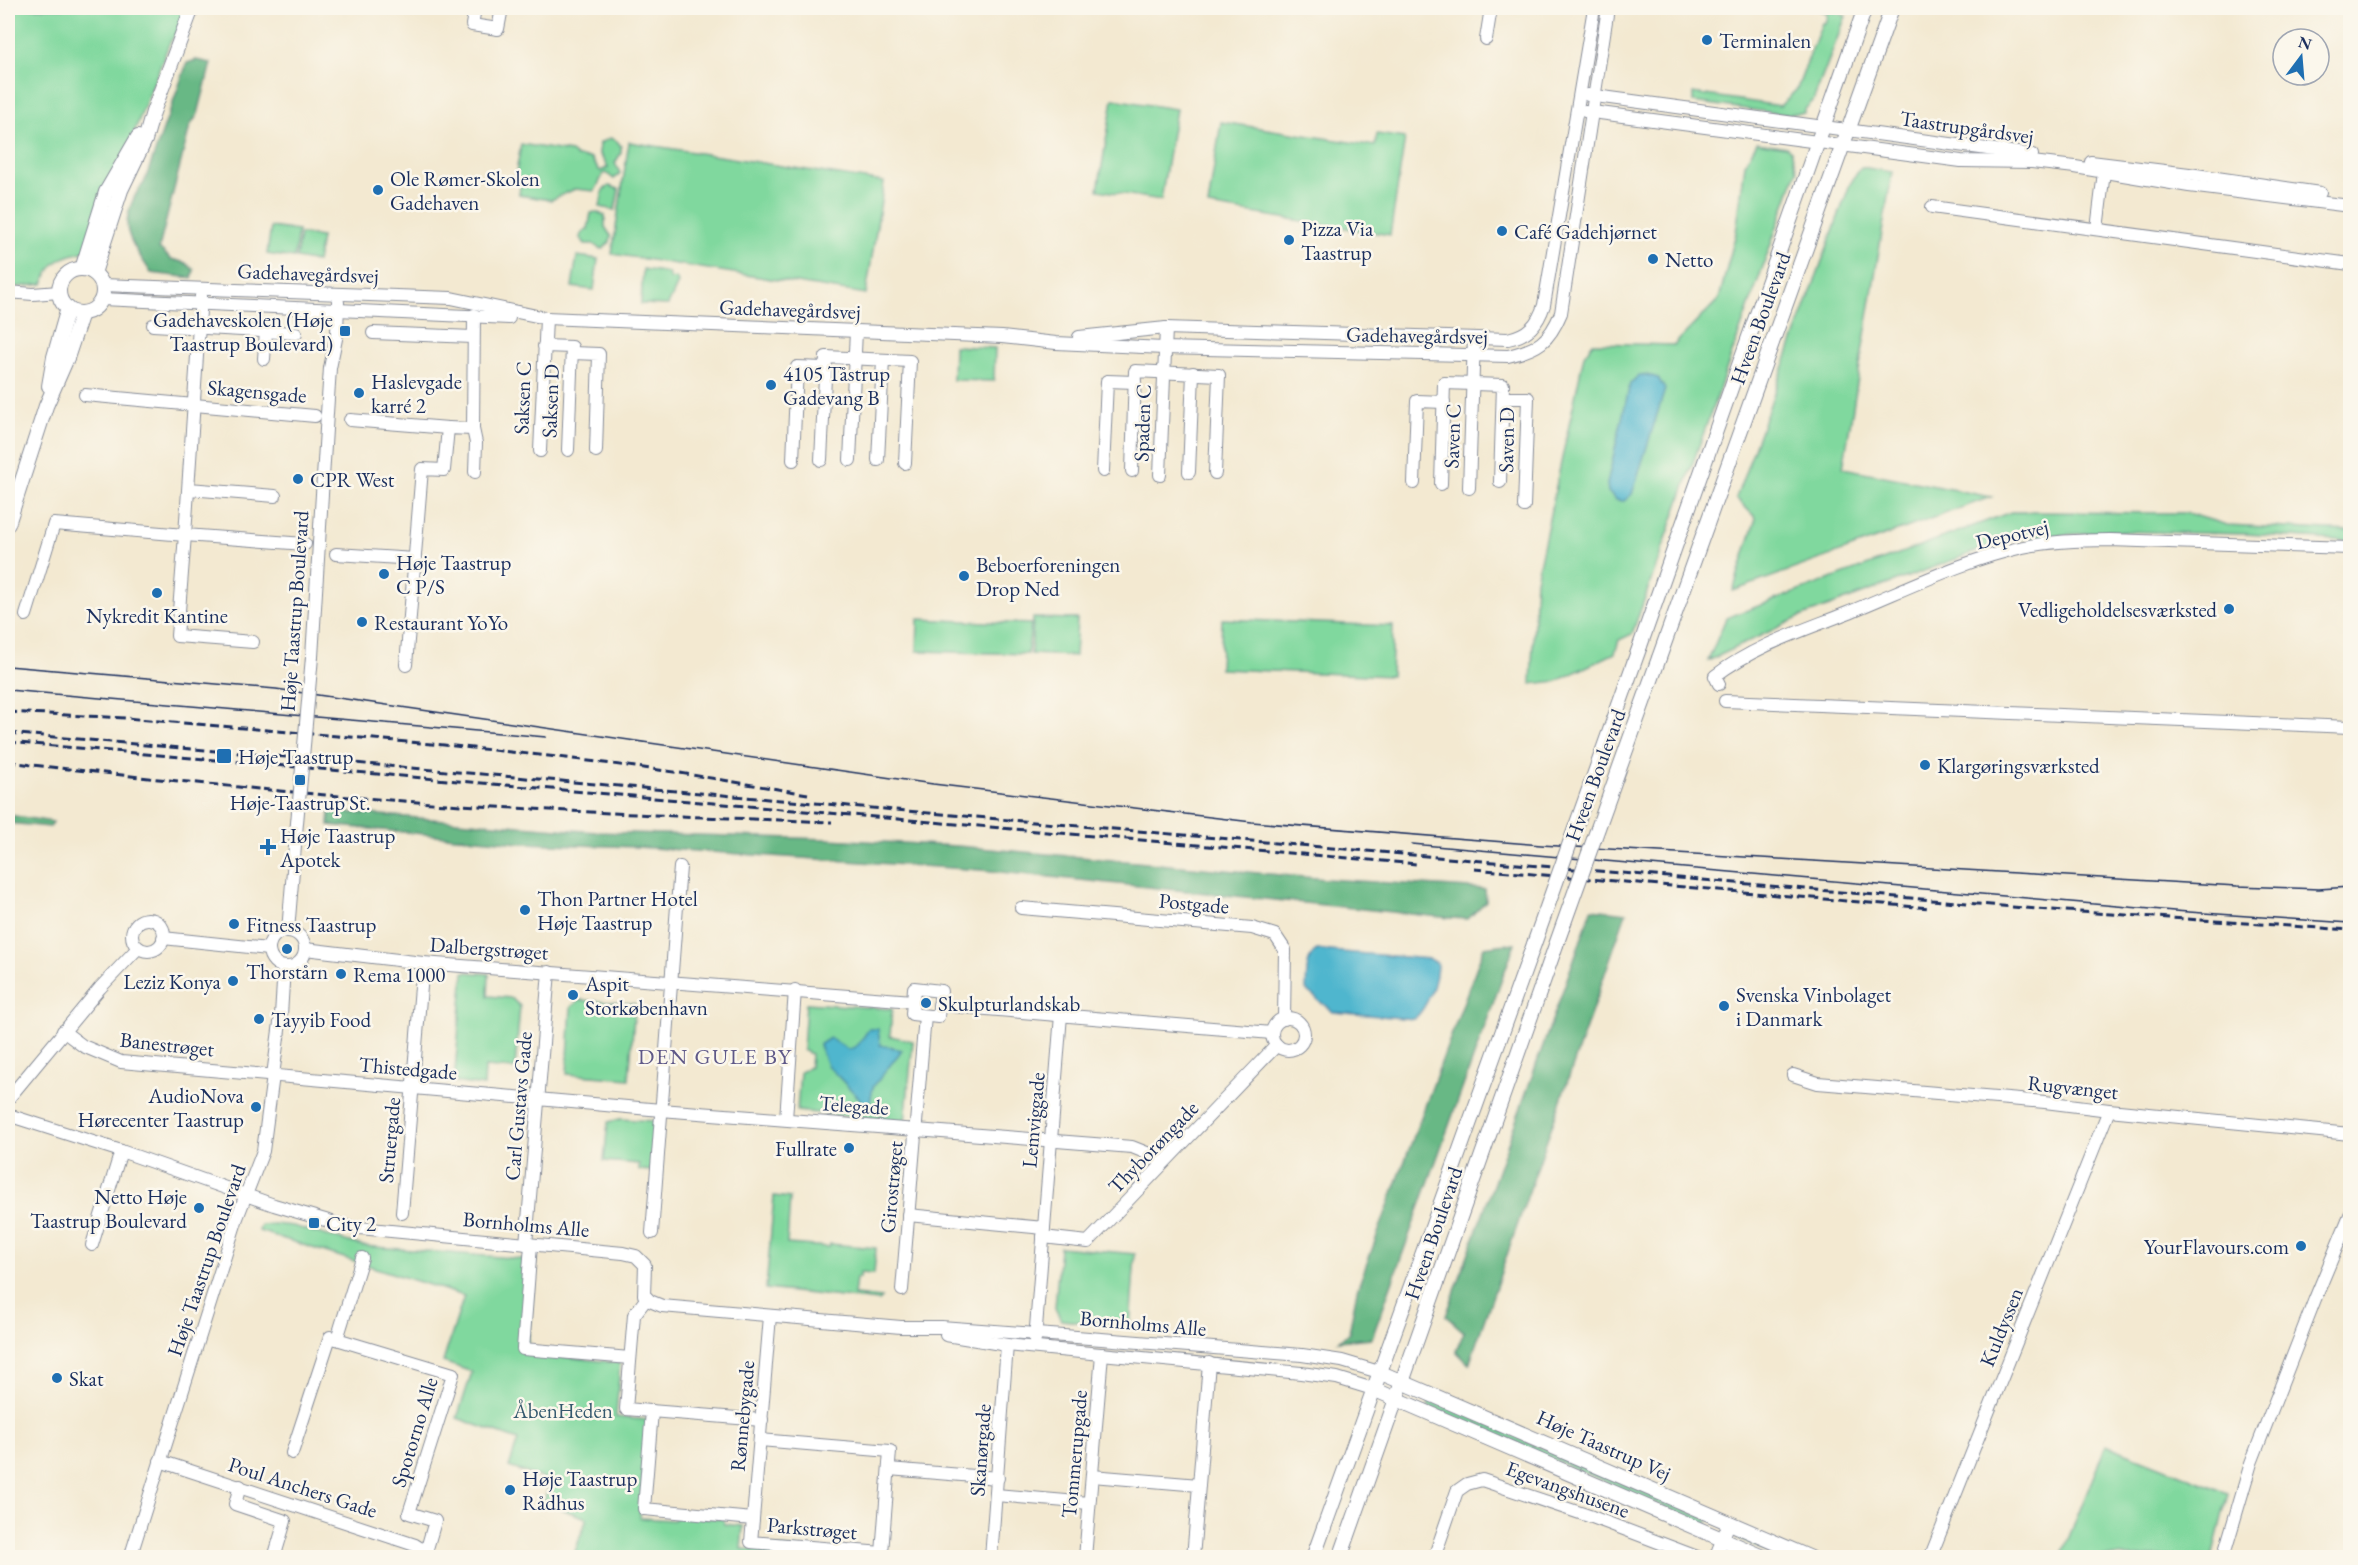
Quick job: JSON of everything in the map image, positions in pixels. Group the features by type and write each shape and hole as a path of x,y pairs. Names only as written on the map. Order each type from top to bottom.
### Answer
{"street":[{"path":"95,282 65,276 60,283 59,292 62,301 68,308 82,313 94,309 95,282 121,190 145,141 153,112 192,8"},
{"path":"475,8 472,25 498,29 502,8"},
{"path":"1486,39 1491,8"},
{"name":"Gadehavegårdsvej","path":"95,282 200,303 474,315 528,320 546,318 1033,339 1093,336 1166,328 1508,339 1519,337 1535,325 1544,305 1575,109 1594,8"},
{"name":"Gadehavegårdsvej","path":"1033,339 1056,343 1164,348 1474,356 1508,356 1529,351 1544,342 1553,331 1561,313 1608,8"},
{"name":"Hveen Boulevard","path":"1314,1557 1534,944 1865,8"},
{"name":"Hveen Boulevard","path":"1340,1557 1556,945 1892,8"},
{"name":"Taastrupgårdsvej","path":"1578,93 2189,174 2350,198"},
{"name":"Taastrupgårdsvej","path":"1575,109 1961,161 2032,162 2350,206"},
{"path":"2097,230 2104,172"},
{"path":"1932,207 2350,264"},
{"name":"Gadehavegårdsvej","path":"95,282 201,289 451,298 546,318"},
{"name":"Skagensgade","path":"201,289 195,405 177,636 253,642"},
{"path":"8,292 33,294 59,292"},
{"name":"Høje Taastrup Boulevard","path":"288,931 312,657 330,368 337,333 338,294"},
{"path":"46,406 54,357 68,308"},
{"path":"8,524 46,406 67,358 82,313"},
{"path":"474,315 475,472"},
{"name":"Saksen C","path":"540,451 546,318"},
{"path":"153,325 296,333"},
{"name":"Spaden C","path":"1160,475 1166,328"},
{"name":"Skagensgade","path":"264,359 266,331"},
{"path":"850,460 856,331"},
{"path":"373,333 473,337"},
{"name":"Saven C","path":"1469,488 1474,338"},
{"name":"Saksen D","path":"544,346 572,347 568,450"},
{"name":"Saksen D","path":"572,353 599,354 596,451"},
{"path":"821,460 825,357 854,358 910,361 905,463"},
{"path":"878,460 883,360"},
{"path":"793,460 797,367 825,368"},
{"path":"1132,471 1136,371 1219,375 1215,473"},
{"path":"1189,472 1193,374"},
{"path":"1103,471 1107,381 1135,382"},
{"path":"1441,484 1444,383 1473,384"},
{"name":"Saven D","path":"1473,384 1503,385 1500,482"},
{"name":"Skagensgade","path":"85,395 315,416"},
{"name":"Saven D","path":"1503,398 1528,398 1524,506"},
{"path":"1414,483 1416,401 1444,402"},
{"path":"350,420 473,429"},
{"path":"406,665 422,468 444,470 448,428"},
{"path":"189,489 275,496"},
{"path":"26,615 54,524 304,544"},
{"name":"Depotvej","path":"1719,684 1715,676 1736,660 1773,642 1980,560 2023,548 2071,540 2350,548"},
{"path":"336,554 415,559"},
{"path":"1725,701 2350,727"},
{"path":"652,1233 680,867"},
{"name":"Postgade","path":"1021,908 1252,928 1275,935 1285,950 1284,1019"},
{"path":"143,920 152,920 159,925 163,938 156,950 146,951 138,948 132,939 132,932 136,924 143,920"},
{"path":"288,931 302,939 305,950 301,961 284,968 273,961 268,949 277,934 288,931"},
{"path":"163,938 268,949"},
{"path":"8,1100 63,1031 138,948"},
{"name":"Dalbergstrøget","path":"305,950 423,963 795,990 913,1001"},
{"name":"Struergade","path":"402,1213 423,963"},
{"name":"Høje Taastrup Boulevard","path":"130,1557 237,1218 263,1151 274,1075 284,968"},
{"name":"Carl Gustavs Gade","path":"529,1244 549,972"},
{"path":"914,988 940,991 939,1005 939,1017 912,1014 914,988"},
{"path":"786,1119 795,990"},
{"path":"939,1005 1272,1033"},
{"name":"Lemviggade","path":"1035,1347 1061,1015"},
{"name":"Girostrøget","path":"902,1290 926,1016"},
{"path":"1284,1019 1298,1022 1303,1030 1304,1038 1292,1049 1285,1050 1277,1045 1272,1033 1276,1024 1284,1019"},
{"name":"Banestrøget","path":"63,1031 83,1046 121,1062 274,1075"},
{"name":"Thyborøngade","path":"1043,1232 1088,1242 1277,1045"},
{"name":"Thistedgade","path":"274,1075 538,1100"},
{"name":"Rugvænget","path":"1793,1075 1818,1083 2045,1102 2350,1134"},
{"name":"Telegade","path":"538,1100 1132,1147 1163,1163"},
{"name":"Kuldyssen","path":"1930,1557 2109,1110"},
{"name":"Bornholms Alle","path":"8,1115 122,1150 247,1195 349,1227 623,1252 636,1256 645,1265 644,1291 647,1298 662,1306 901,1327 1035,1334 1302,1355 1342,1361 1379,1372"},
{"path":"92,1245 122,1150"},
{"path":"908,1215 1043,1232"},
{"path":"2223,1557 2251,1463 2314,1299 2350,1215"},
{"path":"529,1244 523,1349 630,1358"},
{"path":"292,1453 330,1337 337,1339 362,1258"},
{"path":"647,1298 634,1315 626,1408 762,1420"},
{"name":"Rønnebygade","path":"753,1519 770,1316"},
{"name":"Bornholms Alle","path":"901,1327 1006,1345 1209,1363 1337,1378 1373,1389"},
{"name":"Spotorno Alle","path":"337,1339 453,1374 409,1513 435,1521 426,1555"},
{"name":"Skanørgade","path":"991,1557 1006,1345"},
{"name":"Tommerupgade","path":"1085,1557 1102,1354"},
{"path":"1193,1557 1209,1363"},
{"name":"Høje Taastrup Vej","path":"1379,1372 1811,1557"},
{"name":"Høje Taastrup Vej","path":"1373,1389 1766,1557"},
{"name":"Parkstrøget","path":"652,1411 644,1509 753,1519 751,1542 881,1555"},
{"path":"760,1440 890,1451 881,1555"},
{"name":"Poul Anchers Gade","path":"160,1461 415,1545 426,1555"},
{"path":"889,1469 998,1478"},
{"path":"1092,1476 1199,1485"},
{"name":"Egevangshusene","path":"1434,1557 1457,1491 1478,1480 1488,1480 1700,1557"},
{"path":"240,1486 235,1504 285,1521 274,1557"},
{"path":"996,1495 1089,1503"},
{"path":"1715,1557 1729,1523"}],"green space":[{"path":"8,8 188,8 169,44 87,251 59,260 50,269 43,284 17,287 8,285"},
{"path":"1813,8 1824,8 1846,16 1813,101 1804,113 1783,114 1693,102 1693,93 1780,106 1797,89 1822,23 1825,23 1828,13"},
{"path":"196,60 211,63 198,114 190,126 159,248 171,259 186,263 194,270 192,278 151,273 131,240 127,222 130,207 144,183 187,63"},
{"path":"1113,99 1176,109 1161,200 1098,190"},
{"path":"1221,122 1375,146 1377,134 1405,138 1390,235 1208,206"},
{"path":"610,138 621,146 621,153 615,163 620,173 614,179 606,173 603,174 595,191 575,189 551,200 519,195 520,186 516,173 521,144 571,152 577,157 591,158 601,171 608,167 599,153 600,143"},
{"path":"629,142 884,182 866,294 612,254"},
{"path":"1757,142 1786,147 1791,151 1797,171 1632,634 1619,640 1615,653 1557,681 1531,684 1536,580 1584,355 1593,343 1674,345 1719,299 1736,233 1745,164"},
{"path":"1861,167 1892,172 1843,468 1991,497 1733,591 1756,518 1736,498 1850,184"},
{"path":"609,186 619,189 615,210 600,207 603,190"},
{"path":"591,213 605,215 605,227 611,236 610,242 603,249 593,244 585,244 580,237 588,229"},
{"path":"271,227 298,231 294,258 267,254"},
{"path":"300,234 321,237 317,262 296,258"},
{"path":"577,256 598,259 594,290 572,287"},
{"path":"643,269 668,273 670,279 676,278 678,283 668,305 641,304"},
{"path":"954,346 995,348 994,381 953,380"},
{"path":"2011,512 2187,513 2227,525 2350,531 2350,541 2245,534 2109,531 2007,540 1800,617 1708,661 1726,618"},
{"path":"1033,618 1077,619 1075,656 1031,654"},
{"path":"918,619 1031,624 1028,654 917,651"},
{"path":"1222,619 1393,626 1391,676 1220,669"},
{"path":"330,811 597,832 828,839 957,846 1326,879 1485,889 1486,901 1468,919 1450,918 981,870 637,847 520,843 329,825"},
{"path":"8,815 53,822 50,827 8,823"},
{"path":"1592,909 1626,913 1469,1364 1456,1351 1464,1332 1446,1316"},
{"path":"1515,943 1372,1338 1338,1341 1349,1333 1357,1290 1484,947"},
{"path":"464,972 489,974 488,996 511,998 520,1006 515,1069 485,1067 484,1086 454,1082"},
{"path":"580,1000 635,1004 629,1079 567,1074 571,1007"},
{"path":"806,1003 892,1009 890,1036 913,1041 905,1122 797,1111 800,1072 810,1067 811,1054 803,1050"},
{"path":"620,1119 656,1121 651,1171 639,1170 639,1164 604,1161 608,1122"},
{"path":"774,1196 790,1198 787,1244 829,1247 830,1244 876,1248 874,1274 860,1273 860,1278 856,1278 854,1295 882,1298 879,1301 766,1289"},
{"name":"ÅbenHeden","path":"261,1225 293,1226 363,1246 535,1260 527,1353 620,1363 616,1417 648,1420 640,1518 674,1520 675,1515 724,1519 724,1524 743,1526 741,1549 772,1551 772,1547 856,1555 855,1557 573,1557 587,1518 543,1503 551,1481 509,1467 518,1440 457,1418 472,1372 443,1362 464,1296 259,1231"},
{"path":"1060,1247 1135,1254 1130,1327 1061,1320 1055,1308"},
{"path":"1430,1400 1709,1520 1707,1525 1428,1406"},
{"path":"2106,1445 2228,1493 2212,1557 2061,1557"},
{"path":"1741,1533 1797,1557 1781,1557 1738,1539"}],"water":[{"path":"1647,375 1658,378 1665,389 1632,494 1624,501 1616,500 1608,492 1607,484 1630,384 1638,376"},
{"path":"1317,950 1430,959 1437,963 1437,970 1424,1008 1414,1019 1333,1012 1306,990 1310,957"},
{"path":"869,1029 878,1029 880,1045 902,1050 873,1087 870,1102 865,1104 827,1065 819,1045 830,1038 849,1050 858,1045"}],"tram line":[{"path":"8,666 276,689 933,784 1252,822 1541,845 2237,886 2319,889 2350,887"},
{"path":"8,690 546,737"},
{"path":"1412,844 2174,911 2350,923"}],"railway":[{"path":"8,712 125,718 444,745 674,772 808,794"},
{"path":"8,733 2036,909 2350,930"},
{"path":"8,742 1417,864"},
{"path":"8,762 197,783 387,800 832,822"},
{"path":"1474,869 1929,908"}],"place":[{"name":"Terminalen","path":"1707,40"},
{"name":"Ole Rømer-Skolen Gadehaven","path":"378,190"},
{"name":"Café Gadehjørnet","path":"1502,231"},
{"name":"Pizza Via Taastrup","path":"1289,240"},
{"name":"Netto","path":"1653,259"},
{"name":"Gadehaveskolen (Høje Taastrup Boulevard)","path":"345,331"},
{"name":"4105 Tåstrup Gadevang B","path":"771,385"},
{"name":"Haslevgade karré 2","path":"359,393"},
{"name":"CPR West","path":"298,479"},
{"name":"Høje Taastrup C P/S","path":"384,574"},
{"name":"Beboerforeningen Drop Ned","path":"964,576"},
{"name":"Nykredit Kantine","path":"157,593"},
{"name":"Vedligeholdelsesværksted","path":"2229,609"},
{"name":"Restaurant YoYo","path":"362,622"},
{"name":"Høje Taastrup","path":"224,756"},
{"name":"Klargøringsværksted","path":"1925,765"},
{"name":"Høje-Taastrup St.","path":"300,780"},
{"name":"Høje Taastrup Apotek","path":"268,847"},
{"name":"Thon Partner Hotel Høje Taastrup","path":"525,910"},
{"name":"Fitness Taastrup","path":"234,924"},
{"name":"Thorstårn","path":"287,949"},
{"name":"Rema 1000","path":"341,974"},
{"name":"Leziz Konya","path":"233,981"},
{"name":"Aspit Storkøbenhavn","path":"573,995"},
{"name":"Skulpturlandskab","path":"926,1003"},
{"name":"Svenska Vinbolaget i Danmark","path":"1724,1006"},
{"name":"Tayyib Food","path":"259,1019"},
{"name":"AudioNova Hørecenter Taastrup","path":"256,1107"},
{"name":"Fullrate","path":"849,1148"},
{"name":"Netto Høje Taastrup Boulevard","path":"199,1208"},
{"name":"City 2","path":"314,1223"},
{"name":"YourFlavours.com","path":"2301,1246"},
{"name":"Skat","path":"57,1378"},
{"name":"Høje Taastrup Rådhus","path":"510,1490"}],"district":[{"name":"DEN GULE BY","path":"715,1056"}]}
